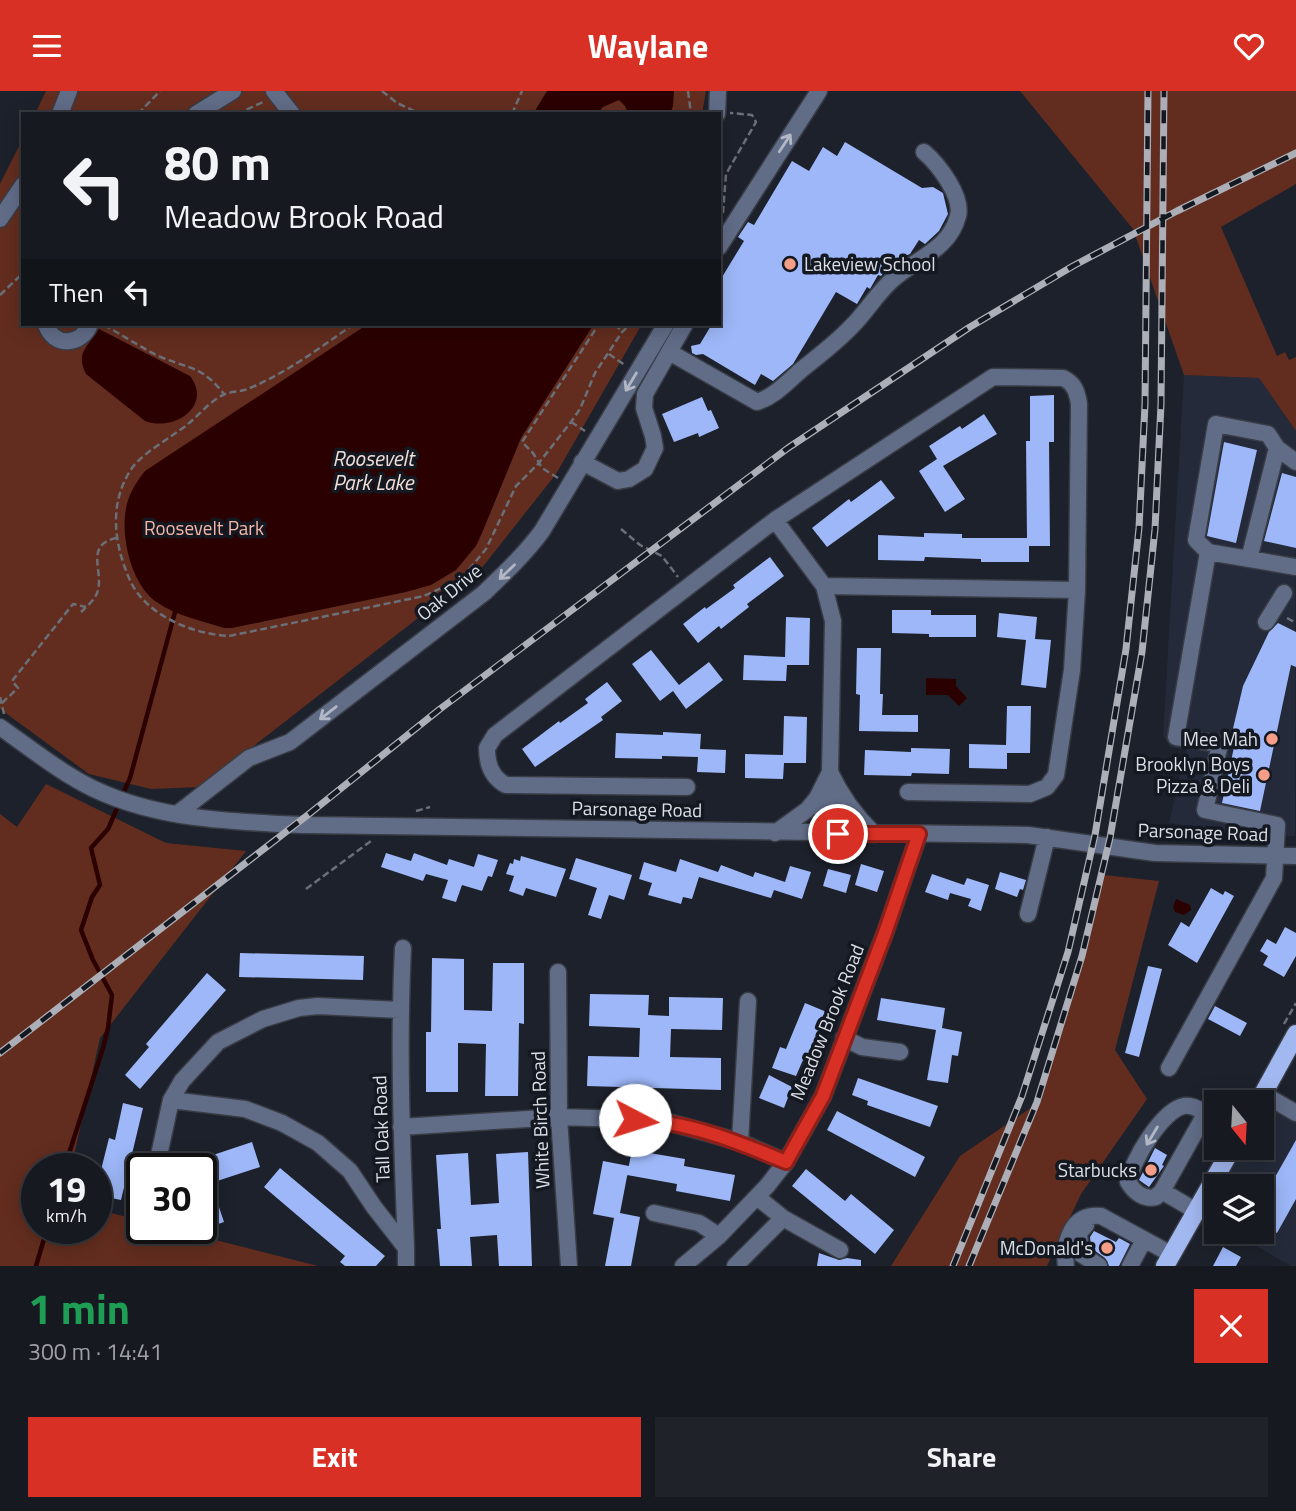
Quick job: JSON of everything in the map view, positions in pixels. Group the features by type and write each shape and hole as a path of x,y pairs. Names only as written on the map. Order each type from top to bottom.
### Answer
{"main road":[{"path":"1265,1090 1296,1034"},
{"path":"1168,1260 1204,1208"}],"street":[{"path":"61,112 69,91"},
{"path":"199,112 233,91"},
{"path":"274,91 290,112"},
{"path":"718,91 723,113"},
{"path":"721,244 819,91"},
{"path":"671,353 757,402 778,391 852,326 897,276 942,245 959,211 944,173 924,152"},
{"path":"0,219 21,188"},
{"path":"47,326 52,335 65,342 80,338 89,326"},
{"name":"Oak Drive","path":"177,814 249,758 290,742 484,593 528,550 665,326"},
{"path":"582,462 618,481 629,479 645,469 655,448 643,400 684,326"},
{"path":"687,787 506,785 498,782 490,769 487,748 495,735 775,520 993,377 1063,378 1074,386 1079,404 1077,590 1072,670 1056,775 1052,782 1039,791 1021,795 908,792"},
{"path":"1296,462 1277,448 1268,434 1216,424 1196,540 1208,552 1296,567"},
{"path":"1249,559 1277,448"},
{"path":"775,520 824,586 833,621 830,833"},
{"path":"1169,1068 1274,878 1277,824 1205,810 1220,744 1176,737 1208,552"},
{"path":"824,586 1077,590"},
{"path":"1266,622 1284,593"},
{"name":"Parsonage Road","path":"1,722 68,774 119,800 177,814 290,824 1047,837 1155,853 1296,856"},
{"path":"775,833 807,810 829,788"},
{"path":"829,788 874,834"},
{"name":"Meadow Brook Road","path":"683,1266 719,1236 786,1162 823,1096 885,933 919,834"},
{"path":"1028,914 1047,837"},
{"name":"Tall Oak Road","path":"403,948 400,1010 401,1127 406,1266"},
{"name":"White Birch Road","path":"558,972 559,1117 569,1266"},
{"path":"740,1142 748,1002"},
{"path":"159,1153 171,1100 182,1081 218,1042 262,1019 289,1010 318,1006 400,1010"},
{"path":"844,1038 862,1047 900,1052"},
{"name":"Tall Oak Road","path":"171,1100 245,1109 282,1123 318,1143 350,1171 406,1248"},
{"path":"1274,1104 1296,1113"},
{"path":"1194,1107 1206,1112 1162,1191 1156,1197 1143,1197 1131,1188 1128,1182 1151,1134 1179,1108 1194,1107"},
{"path":"401,1127 559,1117 661,1120 740,1142 786,1162"},
{"path":"1162,1191 1204,1207"},
{"path":"757,1197 783,1218 840,1250"},
{"path":"654,1213 699,1223 719,1236"},
{"path":"1066,1266 1065,1248 1069,1235 1073,1226 1083,1217 1101,1216 1144,1240 1168,1260"},
{"path":"735,1266 783,1218"},
{"path":"1099,1266 1081,1254 1078,1239 1082,1228 1093,1225 1113,1232 1125,1229"},
{"path":"1130,1266 1144,1240"}],"path":[{"path":"140,112 160,91"},
{"path":"241,112 265,101 274,91"},
{"path":"382,91 397,103 417,112"},
{"path":"513,112 522,91"},
{"path":"688,91 691,112"},
{"path":"691,106 699,108"},
{"path":"723,113 752,115 756,119 726,174 723,216 735,223"},
{"path":"0,295 21,275"},
{"path":"106,326 162,357 201,371 210,377 224,394"},
{"path":"351,326 307,357 250,389 224,394 130,470 117,507 118,551 130,582 142,598 166,618 217,635 229,636 424,596 461,579 486,549 516,486 538,464 571,422 595,373 629,326"},
{"path":"569,485 538,464 533,453 522,442 598,326"},
{"path":"617,326 622,332"},
{"path":"608,354 636,373"},
{"path":"571,422 596,439"},
{"path":"621,529 640,545 662,557 687,588"},
{"path":"81,612 94,597 98,587 97,554 107,540 116,538"},
{"path":"2,703 18,688 12,681 73,604 86,607"},
{"path":"0,698 5,712 1,722"},
{"path":"414,812 430,807"},
{"path":"306,889 394,826"}],"shaded area":[{"path":"1184,375 1259,378 1296,431 1295,836 1258,838 1169,823 1186,750 1170,747 1163,736"},
{"path":"1274,1107 1296,1113 1296,1266 1291,1266 1253,1244 1274,1244 1274,1174 1217,1174 1225,1160 1274,1160"},
{"path":"1204,1197 1204,1215 1196,1211"}],"green space":[{"path":"46,91 706,91 702,112 36,112"},
{"path":"1020,91 1296,91 1296,184 1221,227 1277,356 1285,352 1289,360 1296,357 1296,431 1259,378 1184,375 1133,229"},
{"name":"Roosevelt Park","path":"21,142 21,326 641,326 556,474 481,569 201,787 151,789 89,774 0,709 0,184"},
{"path":"46,784 166,843 246,851 100,1038 75,1153 21,1153 21,1244 112,1244 112,1213 126,1217 126,1244 217,1244 217,1240 318,1266 0,1266 0,814 17,827"},
{"path":"1104,875 1159,881 1115,1050 1147,1099 1081,1194 1047,1266 891,1266 960,1156 1041,1101"}],"water":[{"path":"547,91 674,91 671,112 627,112 619,100 603,107 599,112 534,112"},
{"name":"Roosevelt Park Lake","path":"365,326 593,326 521,438 476,546 456,570 431,585 232,628 190,618 158,603 149,595 141,585 129,558 125,530 127,504 145,471"},
{"path":"99,329 190,376 196,387 197,397 187,414 168,423 145,421 86,374 82,355"},
{"path":"926,678 956,679 956,686 967,698 959,706 948,695 926,695"},
{"path":"1176,899 1190,905 1191,910 1184,915 1175,912 1173,907"}],"building":[{"name":"Lakeview School","path":"845,142 922,188 933,187 943,193 948,214 939,231 925,244 919,240 910,254 900,258 894,265 891,263 881,276 878,275 870,289 867,287 857,304 836,292 793,364 773,381 761,374 755,385 703,354 692,353 691,346 700,344 711,326 721,326 721,279 744,241 738,237 748,222 754,225 792,161 809,171 823,147 837,156"},
{"path":"1054,395 1054,442 1049,442 1050,546 1029,546 1029,562 981,562 981,559 925,557 924,561 878,560 878,535 924,537 924,533 962,534 962,538 1027,538 1026,441 1030,441 1030,396"},
{"path":"702,397 719,428 699,437 698,433 674,442 662,414"},
{"path":"984,414 997,434 943,466 965,499 945,512 919,471 937,459 929,446"},
{"path":"1224,442 1257,450 1236,543 1207,536"},
{"path":"1282,473 1296,477 1296,548 1264,541"},
{"path":"881,480 895,498 827,547 812,528 849,499 851,502"},
{"path":"770,557 784,576 747,604 749,607 721,629 719,626 698,643 683,624 735,588 733,585"},
{"path":"892,610 931,610 931,615 976,615 976,637 929,637 929,634 892,633"},
{"path":"999,613 1037,617 1035,639 1051,640 1046,688 1021,685 1026,640 997,637"},
{"path":"786,617 810,618 809,665 787,665 786,681 743,680 744,655 785,657"},
{"path":"1278,623 1296,632 1296,667 1291,665 1260,811 1222,803 1236,738 1231,737 1243,686 1269,632"},
{"path":"857,648 881,648 882,715 918,715 918,732 859,731 860,695 856,694"},
{"path":"651,650 679,685 709,662 723,680 686,709 673,691 660,701 632,664"},
{"path":"607,682 622,701 601,717 603,720 535,767 522,749 588,703 585,699"},
{"path":"1007,706 1031,706 1030,753 1007,753 1007,769 969,768 969,744 1006,745"},
{"path":"784,716 807,717 806,763 784,763 783,779 745,778 745,754 783,755"},
{"path":"663,732 701,734 700,749 726,750 725,773 697,772 698,757 615,758 616,733 663,735"},
{"path":"911,748 950,749 949,774 864,775 865,750 911,752"},
{"path":"386,853 411,861 414,853 447,865 449,859 474,867 478,854 498,860 492,877 488,876 482,891 462,885 456,902 442,898 448,880 426,874 423,881 381,867"},
{"path":"521,856 566,869 556,897 526,888 523,896 509,891 514,876 506,874 510,863 513,864 514,859 520,861"},
{"path":"576,858 632,875 624,900 609,895 601,919 588,915 597,888 569,879"},
{"path":"680,859 718,872 721,865 753,877 755,872 785,882 790,866 811,872 802,899 774,890 771,898 699,877 692,899 683,897 681,904 648,895 652,883 639,879 644,862 676,872"},
{"path":"861,864 884,871 877,892 855,885"},
{"path":"828,869 851,875 846,893 823,886"},
{"path":"1000,872 1026,880 1017,897 995,889"},
{"path":"932,874 964,885 967,878 989,885 981,911 968,906 971,899 950,893 948,900 925,892"},
{"path":"1211,888 1223,895 1225,891 1234,896 1197,963 1168,945 1181,922 1189,927"},
{"path":"1285,927 1296,933 1296,956 1284,977 1263,965 1268,956 1260,951 1267,939 1276,944"},
{"path":"240,953 364,956 363,980 239,977"},
{"path":"432,958 464,959 464,1010 492,1011 493,963 524,963 524,1024 519,1023 518,1096 485,1096 486,1044 458,1043 458,1092 426,1092 426,1032 431,1032"},
{"path":"1148,966 1162,969 1139,1057 1125,1053"},
{"path":"207,973 226,990 140,1089 125,1075 149,1047 146,1044"},
{"path":"590,994 649,995 648,1015 669,1016 669,997 723,998 722,1030 671,1029 670,1057 721,1058 721,1090 587,1086 588,1056 639,1057 640,1028 589,1026"},
{"path":"881,998 945,1008 942,1028 962,1032 958,1056 952,1055 948,1083 927,1080 936,1030 877,1020"},
{"path":"805,1003 829,1013 809,1062 803,1060 796,1076 772,1068 780,1047 786,1049"},
{"path":"1215,1006 1247,1023 1240,1036 1208,1019"},
{"path":"769,1075 792,1087 784,1108 759,1098"},
{"path":"858,1078 938,1106 930,1127 867,1105 868,1101 852,1095"},
{"path":"123,1103 143,1108 132,1153 126,1153 126,1179 121,1200 112,1198 112,1153 105,1153 109,1138 115,1140"},
{"path":"837,1111 925,1157 915,1177 827,1130"},
{"path":"1296,1140 1296,1199 1277,1233 1274,1231 1274,1179"},
{"path":"252,1142 260,1167 217,1181 217,1154"},
{"name":"Starbucks","path":"1155,1148 1167,1155 1162,1165 1164,1166 1149,1187 1139,1180"},
{"path":"632,1150 685,1159 684,1166 735,1175 730,1201 676,1191 677,1184 627,1175"},
{"path":"528,1152 532,1266 499,1266 497,1235 470,1237 472,1266 440,1266 437,1229 441,1229 436,1155 468,1153 471,1205 499,1203 496,1154"},
{"path":"603,1161 629,1166 620,1213 640,1217 631,1266 605,1266 614,1218 593,1214"},
{"path":"280,1168 385,1256 376,1266 345,1266 340,1262 345,1256 264,1187"},
{"path":"806,1169 845,1201 851,1194 894,1230 875,1254 792,1186"},
{"path":"217,1201 224,1222 217,1224"},
{"name":"McDonald's","path":"1094,1231 1116,1242 1119,1238 1130,1244 1119,1266 1109,1266 1105,1258 1091,1248 1090,1237"},
{"path":"1223,1247 1241,1257 1236,1266 1213,1266"},
{"path":"819,1253 839,1260 861,1260 861,1266 817,1266"}],"waterway":[{"path":"122,796 130,778 175,612"},
{"path":"69,1153 103,1048 112,995 81,930 92,897 100,885 91,848 108,829 119,804"},
{"path":"36,1266 43,1244"}],"railway":[{"path":"953,1266 1022,1096 1068,952 1095,835 1126,649 1139,528 1145,404 1148,91"},
{"path":"969,1266 1037,1102 1082,956 1110,838 1142,652 1155,529 1161,404 1164,91"},
{"path":"0,1053 440,709 788,448 970,327 1073,266 1296,153"}],"place":[{"name":"Lakeview School","path":"790,264"},
{"name":"Mee Mah","path":"1272,739"},
{"name":"Brooklyn Boys Pizza & Deli","path":"1264,775"},
{"name":"Starbucks","path":"1151,1170"},
{"name":"McDonald's","path":"1107,1248"}],"route":[{"path":"635,1120 661,1120 740,1142 786,1162 823,1096 885,933 919,834 838,834"}]}
